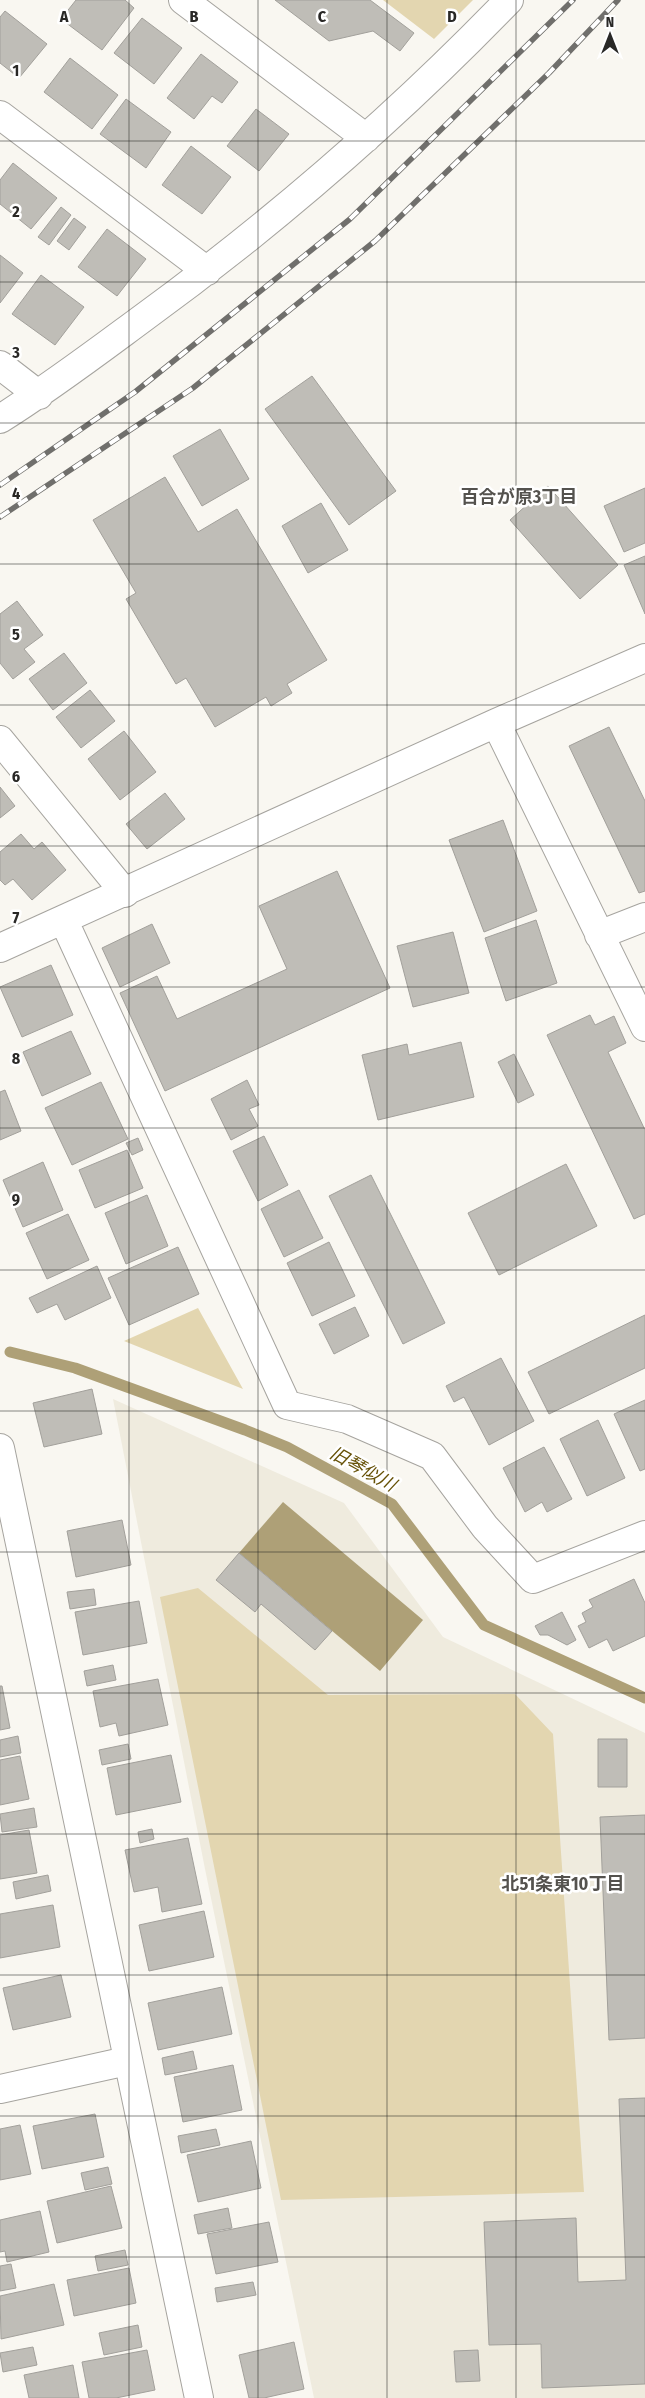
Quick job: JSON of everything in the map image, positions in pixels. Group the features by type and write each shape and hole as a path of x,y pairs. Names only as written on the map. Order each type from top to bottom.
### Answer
{"street":[{"path":"183,0 366,138"},
{"path":"0,419 39,395 207,271 366,138 464,46 509,0"},
{"path":"0,115 207,271"},
{"path":"0,365 39,395"},
{"path":"0,948 64,921 496,723 645,658"},
{"path":"496,723 645,1027"},
{"path":"0,740 125,893"},
{"path":"599,935 645,917"},
{"path":"64,921 287,1405 347,1419 432,1456 484,1527 533,1579 645,1535"},
{"path":"0,1448 6,1508 199,2398"},
{"path":"0,2089 127,2061"}],"shaded area":[{"path":"383,0 473,0 434,39"},
{"path":"198,1308 243,1389 124,1341"},
{"path":"113,1399 344,1503 443,1637 645,1733 645,2398 314,2398 205,1869"},
{"path":"283,1502 423,1620 380,1671 239,1553"},
{"path":"198,1588 328,1695 515,1694 553,1734 584,2192 281,2200 160,1597"}],"building":[{"path":"76,0 125,0 134,8 102,50 61,19"},
{"path":"275,0 370,0 414,33 400,51 373,31 329,41"},
{"path":"5,11 47,44 19,78 0,63 0,17"},
{"path":"142,18 182,48 154,84 114,53"},
{"path":"201,54 238,82 222,103 212,96 194,119 167,98"},
{"path":"70,58 118,95 92,129 44,92"},
{"path":"126,99 171,132 146,168 100,134"},
{"path":"256,109 289,134 259,171 227,146"},
{"path":"191,146 231,177 202,214 162,185"},
{"path":"13,163 57,198 31,229 0,204 0,180"},
{"path":"61,207 71,215 49,245 38,237"},
{"path":"74,218 86,227 69,250 57,241"},
{"path":"107,229 146,259 117,296 78,267"},
{"path":"0,255 23,273 0,303"},
{"path":"41,275 84,307 55,345 12,314"},
{"path":"312,376 396,491 349,525 265,409"},
{"path":"220,429 249,479 202,506 173,456"},
{"path":"165,477 198,532 237,509 327,660 287,684 292,693 271,706 266,697 215,727 186,678 176,684 126,599 136,593 93,520"},
{"path":"548,486 618,565 580,599 510,520"},
{"path":"645,488 645,543 624,552 604,506"},
{"path":"321,503 348,550 308,573 282,526"},
{"path":"645,556 645,614 624,565"},
{"path":"17,601 43,635 24,649 35,662 13,679 0,663 0,614"},
{"path":"64,653 87,683 53,710 29,679"},
{"path":"90,690 115,721 81,748 56,717"},
{"path":"609,727 645,801 645,891 639,893 569,746"},
{"path":"124,731 156,772 120,800 88,759"},
{"path":"0,787 15,806 0,818"},
{"path":"165,793 185,819 147,849 126,824"},
{"path":"503,820 537,911 484,932 449,840"},
{"path":"21,834 34,849 42,842 66,870 32,900 13,879 5,885 0,880 0,852"},
{"path":"337,871 390,988 165,1091 120,993 157,976 177,1019 287,969 259,906"},
{"path":"536,920 557,983 506,1001 485,938"},
{"path":"152,924 170,963 120,987 102,948"},
{"path":"453,932 469,993 413,1007 397,946"},
{"path":"51,965 73,1015 22,1037 0,987"},
{"path":"590,1015 595,1025 614,1016 626,1043 608,1052 645,1130 645,1214 634,1219 547,1035"},
{"path":"71,1031 91,1074 42,1096 23,1052"},
{"path":"461,1042 474,1097 378,1120 362,1055 407,1044 409,1055"},
{"path":"514,1054 534,1095 518,1103 498,1062"},
{"path":"247,1080 259,1105 249,1109 258,1126 231,1140 211,1099"},
{"path":"101,1082 128,1139 72,1165 45,1108"},
{"path":"5,1090 21,1131 0,1140 0,1092"},
{"path":"264,1136 288,1185 258,1201 233,1151"},
{"path":"138,1138 143,1150 132,1155 126,1143"},
{"path":"127,1150 143,1188 95,1208 79,1170"},
{"path":"43,1162 63,1210 23,1227 3,1180"},
{"path":"566,1164 597,1226 499,1275 468,1213"},
{"path":"371,1175 445,1323 403,1344 329,1196"},
{"path":"299,1190 323,1238 284,1257 261,1209"},
{"path":"147,1195 168,1246 126,1264 105,1213"},
{"path":"68,1214 89,1260 47,1279 26,1233"},
{"path":"329,1242 355,1296 312,1316 287,1263"},
{"path":"178,1247 199,1294 129,1325 108,1278"},
{"path":"97,1266 111,1298 65,1320 57,1304 37,1313 29,1298"},
{"path":"355,1307 369,1336 334,1354 319,1324"},
{"path":"645,1315 645,1368 549,1414 528,1372"},
{"path":"501,1358 534,1421 489,1445 464,1397 454,1402 446,1386"},
{"path":"92,1389 102,1434 44,1447 33,1403"},
{"path":"645,1400 645,1469 640,1471 614,1414"},
{"path":"598,1420 625,1478 587,1496 560,1439"},
{"path":"544,1447 572,1499 547,1512 542,1502 525,1512 503,1468"},
{"path":"122,1520 131,1565 76,1577 67,1531"},
{"path":"239,1553 332,1631 315,1650 261,1604 255,1612 216,1580"},
{"path":"634,1579 645,1603 645,1636 613,1651 607,1639 589,1648 578,1626 586,1622 582,1613 593,1607 589,1600"},
{"path":"94,1589 96,1605 70,1609 67,1592"},
{"path":"139,1601 147,1643 83,1655 75,1612"},
{"path":"562,1612 576,1640 567,1645 548,1635 540,1635 535,1626"},
{"path":"113,1665 116,1680 87,1686 84,1671"},
{"path":"158,1679 168,1725 119,1736 116,1723 100,1727 93,1691"},
{"path":"0,1686 2,1686 10,1728 0,1730"},
{"path":"18,1736 21,1753 0,1757 0,1740"},
{"path":"598,1739 627,1739 627,1787 598,1787"},
{"path":"128,1744 131,1759 102,1765 99,1750"},
{"path":"171,1755 181,1802 116,1815 107,1768"},
{"path":"20,1756 29,1799 0,1805 0,1760"},
{"path":"34,1808 37,1827 2,1832 0,1814"},
{"path":"645,1815 645,2038 609,2040 600,1817"},
{"path":"152,1829 154,1839 140,1843 138,1832"},
{"path":"29,1830 37,1873 0,1879 0,1835"},
{"path":"188,1838 202,1904 162,1912 158,1887 134,1892 125,1850"},
{"path":"48,1875 51,1891 16,1899 13,1882"},
{"path":"53,1905 60,1947 0,1958 0,1914"},
{"path":"204,1911 214,1957 149,1971 139,1925"},
{"path":"61,1975 71,2017 13,2030 3,1988"},
{"path":"222,1987 232,2034 158,2050 148,2003"},
{"path":"193,2051 197,2069 165,2075 162,2058"},
{"path":"233,2065 242,2110 183,2122 174,2077"},
{"path":"645,2098 645,2384 542,2388 541,2344 489,2345 484,2222 576,2218 578,2282 626,2280 619,2099"},
{"path":"95,2114 104,2157 42,2169 33,2126"},
{"path":"20,2125 31,2174 0,2180 0,2129"},
{"path":"216,2129 220,2145 181,2153 178,2136"},
{"path":"251,2141 261,2188 198,2202 187,2155"},
{"path":"108,2167 112,2184 85,2190 81,2173"},
{"path":"111,2186 122,2228 57,2243 47,2201"},
{"path":"228,2208 232,2228 198,2234 194,2215"},
{"path":"40,2211 49,2252 7,2262 5,2251 0,2252 0,2220"},
{"path":"269,2222 278,2262 216,2274 207,2234"},
{"path":"125,2250 128,2265 98,2271 95,2256"},
{"path":"11,2264 16,2288 0,2291 0,2266"},
{"path":"129,2268 136,2303 74,2316 67,2280"},
{"path":"253,2282 256,2295 217,2302 215,2288"},
{"path":"54,2284 64,2325 1,2339 0,2296"},
{"path":"138,2325 142,2347 104,2355 99,2333"},
{"path":"294,2342 304,2389 264,2398 249,2398 239,2355"},
{"path":"33,2347 37,2365 3,2372 0,2353"},
{"path":"147,2350 155,2390 116,2398 89,2398 82,2362"},
{"path":"478,2350 480,2381 456,2382 454,2351"},
{"path":"73,2365 79,2398 29,2398 24,2375"}],"waterway":[{"name":"旧琴似川","path":"10,1352 75,1368 245,1430 287,1447 392,1504 484,1625 645,1698"}],"railway":[{"path":"0,485 135,392 350,219 573,0"},
{"path":"0,517 193,388 375,241 549,73 618,0"}],"district":[{"name":"百合が原3丁目","path":"519,497"},
{"name":"北51条東10丁目","path":"563,1884"}]}
